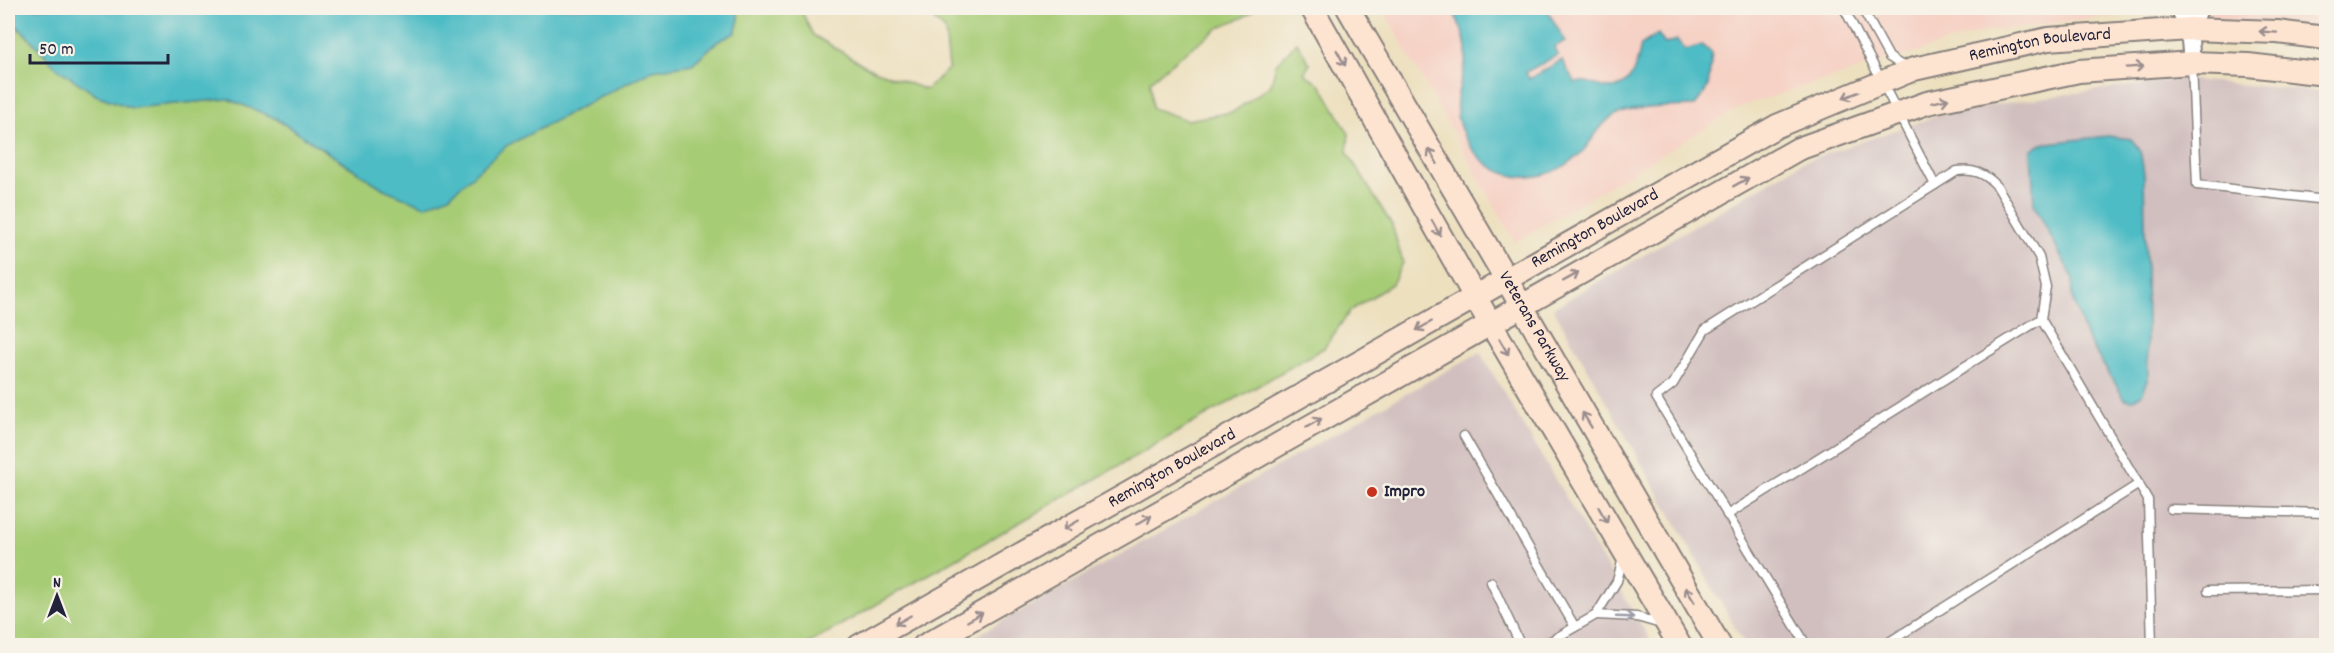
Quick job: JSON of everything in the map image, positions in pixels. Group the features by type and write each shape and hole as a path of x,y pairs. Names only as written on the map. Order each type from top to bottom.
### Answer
{"street":[{"name":"Veterans Parkway","path":"1312,8 1474,297 1680,645"},
{"name":"Veterans Parkway","path":"1348,8 1504,280 1720,645"},
{"path":"2179,8 2189,29 2192,63"},
{"path":"2189,29 2199,8"},
{"name":"Remington Boulevard","path":"859,645 1777,126 1882,82 1910,71 2048,39 2189,29 2277,32 2326,38"},
{"name":"Remington Boulevard","path":"924,645 1798,150 1927,103 2079,71 2192,63 2248,65 2326,74"}],"lane":[{"path":"1844,8 1935,185"},
{"path":"1862,8 1889,57 1910,71"},
{"path":"2192,63 2197,185 2326,200"},
{"path":"1807,645 1656,397 1673,384 1705,330 1957,171 1968,170 1989,178 1997,186 2039,257 2046,286 2041,320 2148,500 2152,645"},
{"path":"1727,515 2041,320"},
{"path":"1464,436 1575,627"},
{"path":"1883,645 2139,484"},
{"path":"2171,509 2326,513"},
{"path":"1542,645 1596,615 1617,581 1624,551"},
{"path":"1491,582 1521,645"},
{"path":"2208,591 2326,590"},
{"path":"1596,615 1637,617 1668,626"}],"shaded area":[{"path":"1382,8 2326,8 2326,32 2155,11 1981,32 1744,105 1515,242"},
{"path":"2179,79 2326,92 2326,645 1745,645 1553,308 1805,161 1954,110"},
{"path":"1480,352 1653,645 958,646"}],"green space":[{"path":"736,8 800,8 813,35 869,68 926,90 949,68 945,30 921,8 1255,8 1247,15 1210,34 1150,81 1152,108 1187,120 1233,112 1271,85 1276,64 1297,42 1310,64 1304,73 1321,85 1349,134 1347,152 1392,225 1403,263 1392,284 1350,311 1324,348 806,645 8,645 8,20 27,36 56,67 96,95 132,108 228,99 275,118 384,189 449,196 506,146 652,70 692,64 717,42 735,33 739,19"}],"water":[{"path":"8,8 736,8 739,19 735,33 717,42 692,64 652,70 506,146 449,196 425,206 384,189 275,118 228,99 132,108 96,95 56,67 24,32 8,19"},
{"path":"1451,8 1546,8 1565,41 1554,47 1558,55 1526,72 1529,79 1562,60 1575,83 1588,82 1607,88 1623,85 1632,74 1641,45 1658,34 1665,44 1677,40 1686,50 1702,45 1712,53 1708,87 1695,106 1646,108 1627,111 1612,117 1581,153 1557,170 1529,177 1510,175 1499,171 1479,156 1470,146 1459,124 1457,99 1466,50 1461,28"},
{"path":"2108,136 2131,139 2140,150 2144,174 2148,380 2142,394 2133,400 2125,399 2087,339 2072,297 2073,279 2034,204 2031,150 2040,144"}],"place":[{"name":"Impro","path":"1372,492"}]}
